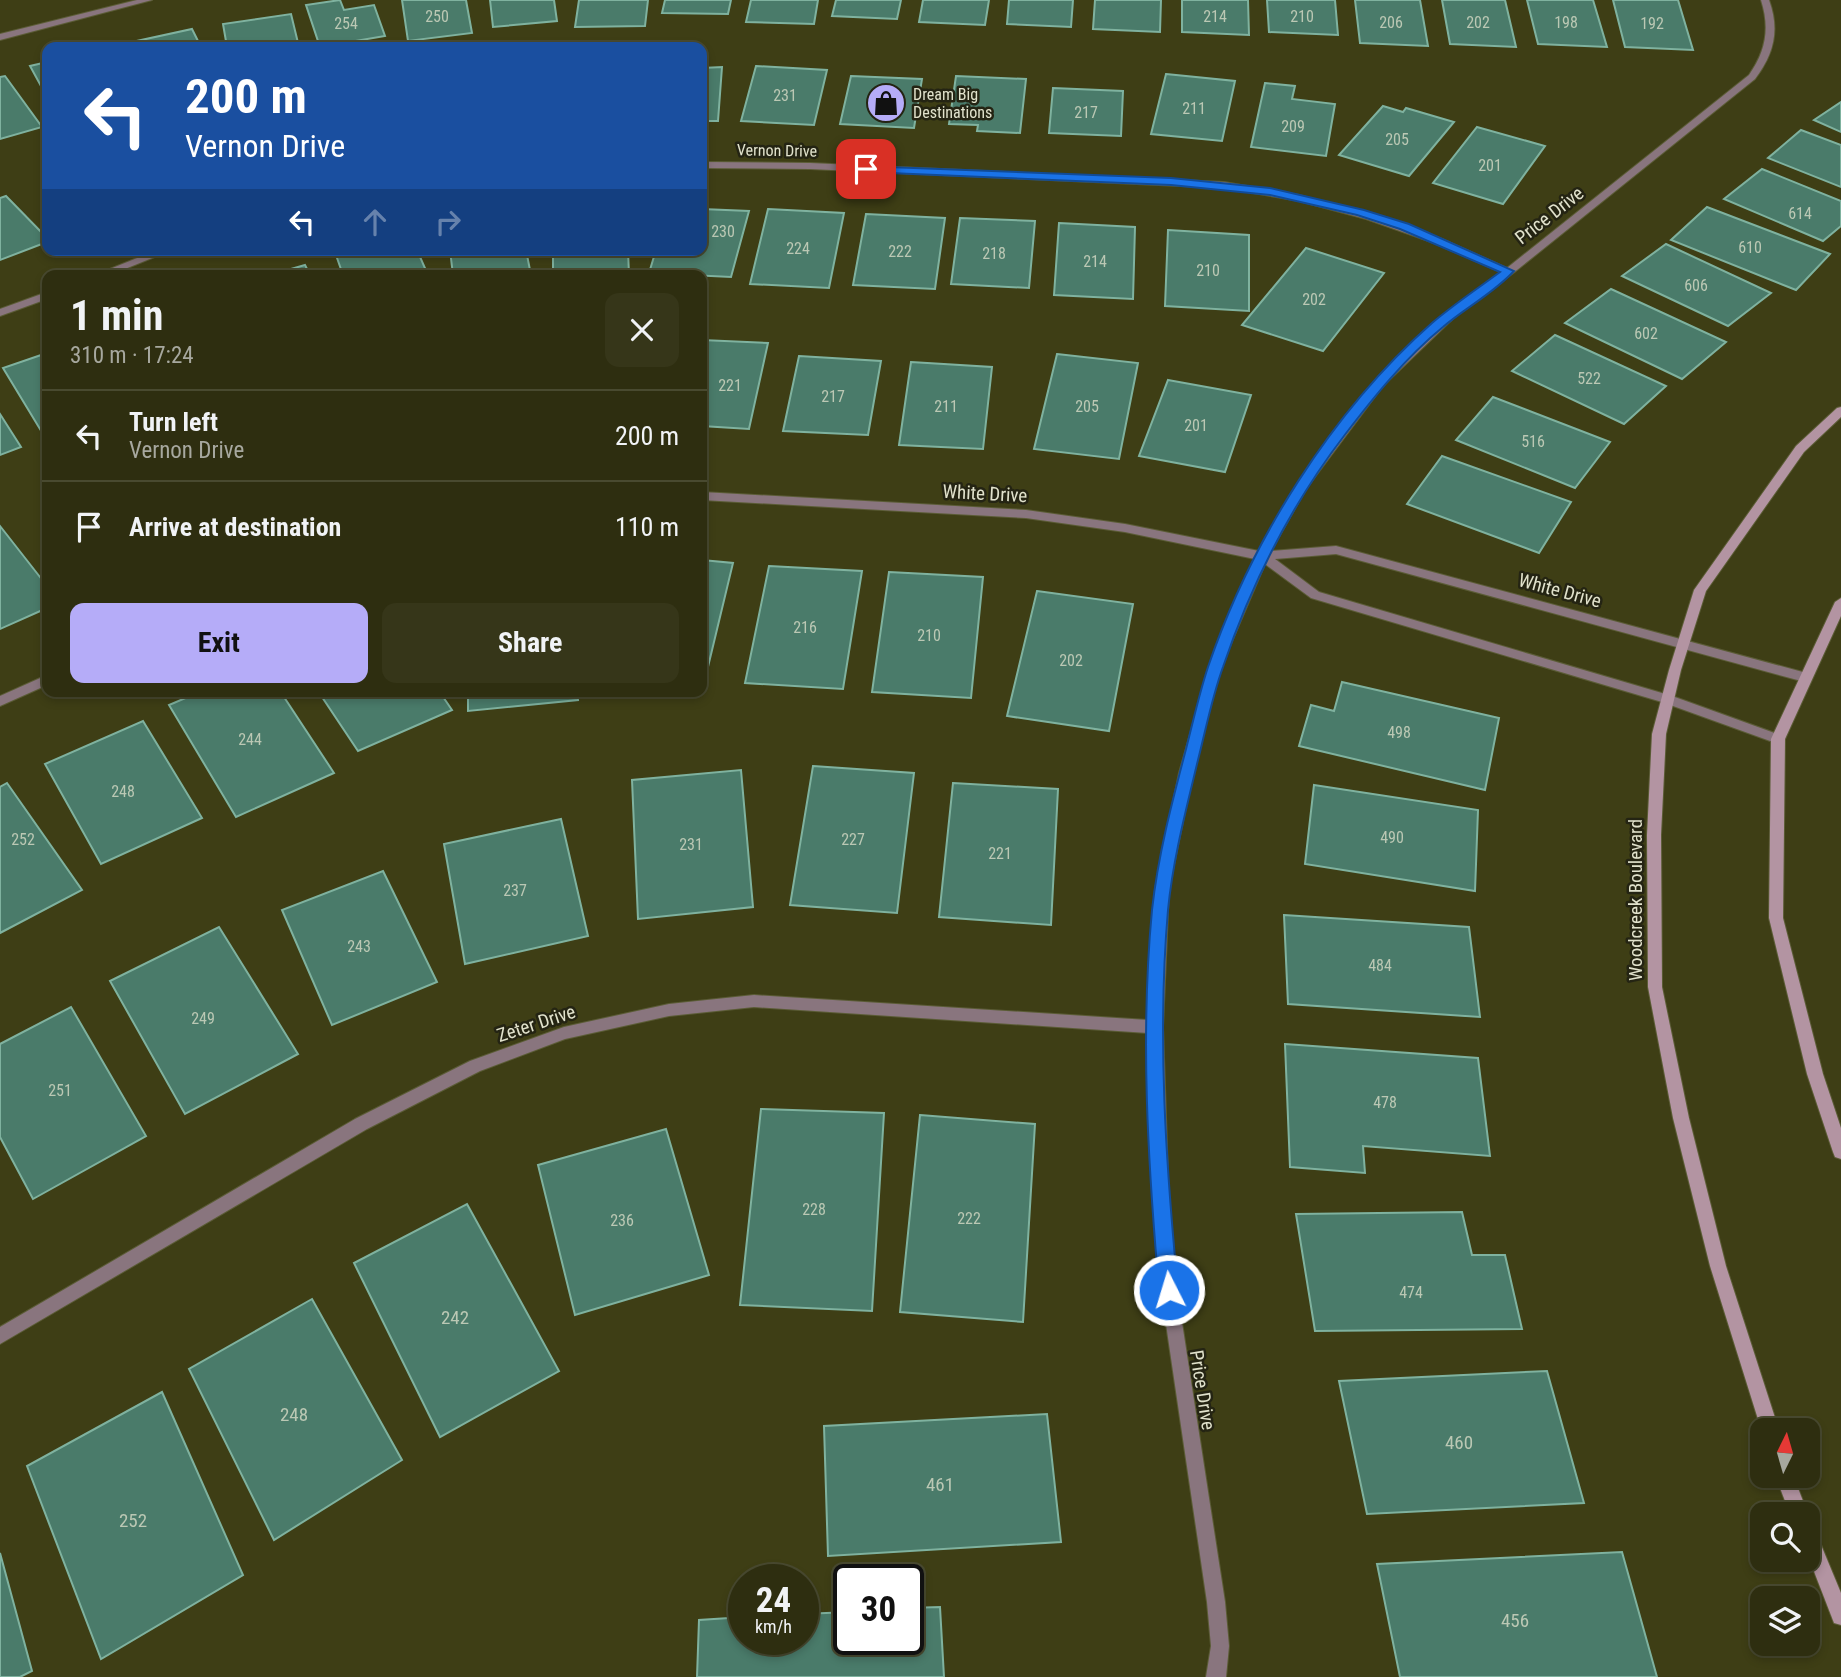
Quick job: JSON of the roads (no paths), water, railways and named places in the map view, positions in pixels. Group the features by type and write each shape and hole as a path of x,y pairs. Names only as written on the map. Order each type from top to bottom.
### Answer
{"street":[{"path":"0,37 149,0"},
{"name":"Price Drive","path":"1216,1677 1220,1646 1216,1602 1169,1290 1161,1206 1155,1027 1162,890 1172,831 1215,667 1262,556 1301,487 1379,384 1436,326 1752,77 1762,65 1771,37 1772,22 1765,0"},
{"name":"Vernon Drive","path":"707,165 810,166 1224,186 1270,192 1360,212 1447,243 1508,271"},
{"path":"113,270 151,256"},
{"path":"0,313 42,297"},
{"name":"Woodcreek Boulevard","path":"1766,1418 1718,1266 1681,1118 1655,987 1654,835 1658,734 1700,590 1800,449 1841,411"},
{"name":"White Drive","path":"707,496 1038,516 1125,528 1262,556 1336,550 1805,677"},
{"name":"White Drive","path":"1262,556 1315,596 1667,699 1779,739"},
{"path":"1841,602 1779,739 1776,918 1815,1074 1841,1152"},
{"path":"0,701 42,682"},
{"name":"Zeter Drive","path":"0,1336 361,1124 475,1066 564,1033 669,1010 754,1001 1155,1027"},
{"path":"1820,1564 1841,1616"}],"place":[{"name":"Dream Big Destinations","path":"886,103"}]}
